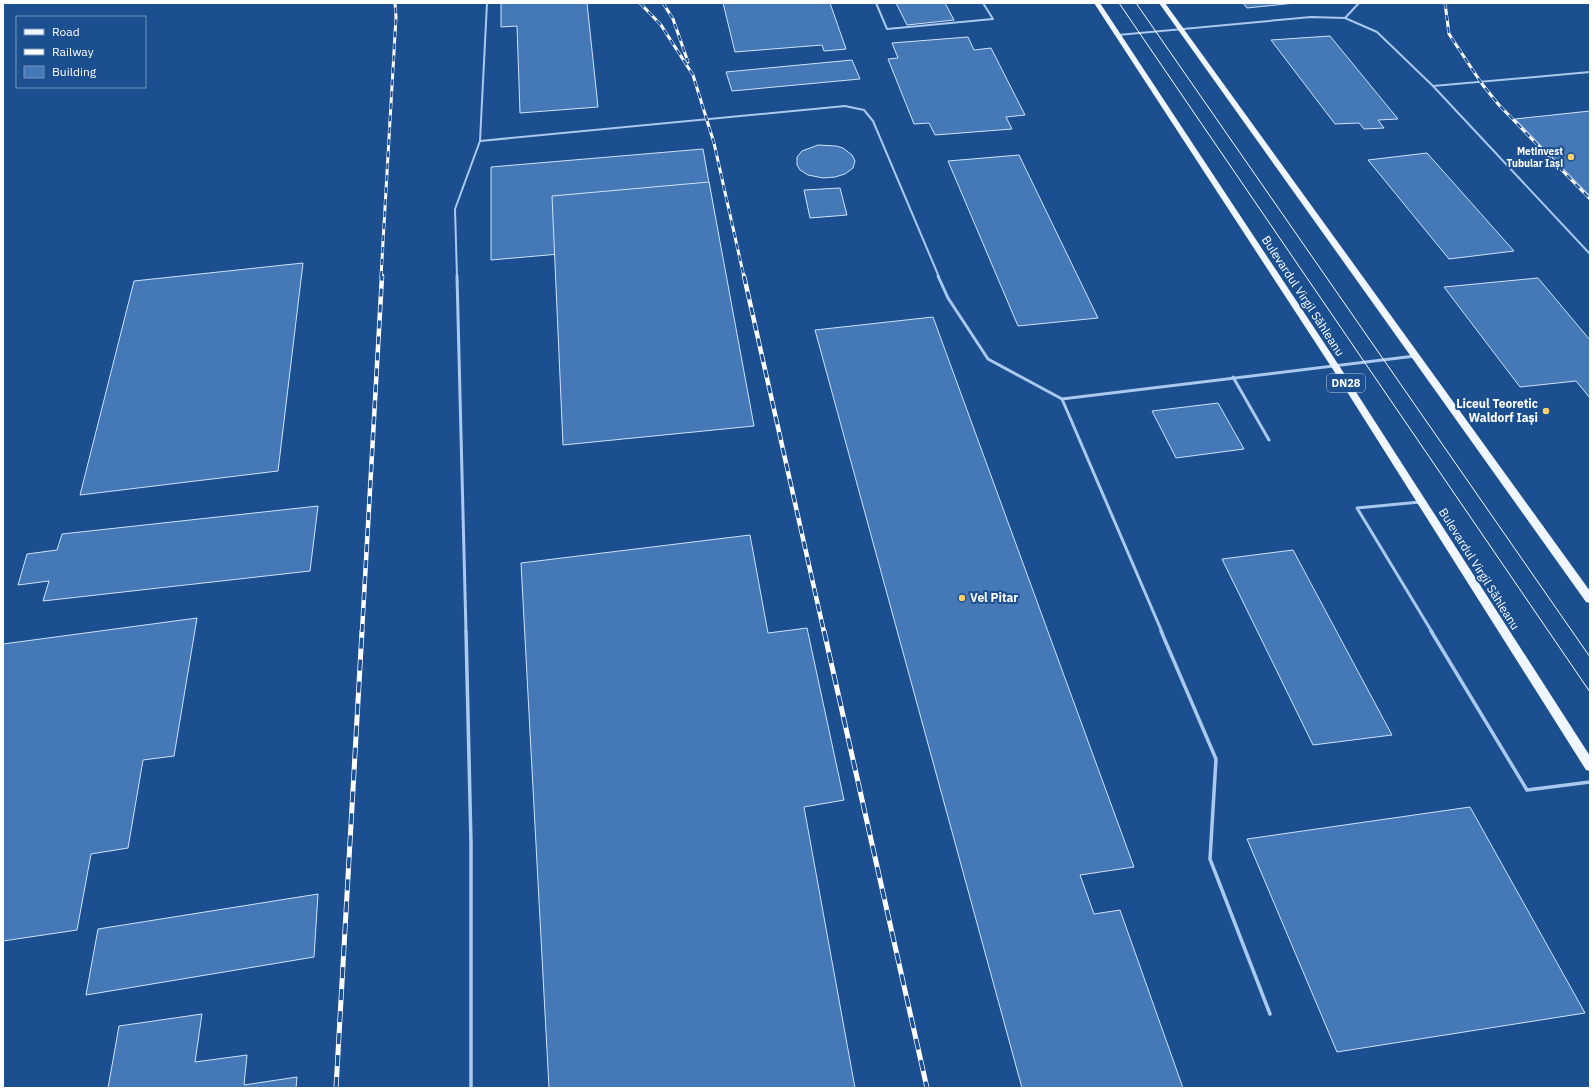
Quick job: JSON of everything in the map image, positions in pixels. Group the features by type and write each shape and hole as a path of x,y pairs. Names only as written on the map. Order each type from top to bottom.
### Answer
{"main road":[{"name":"Bulevardul Virgil Săhleanu","path":"1096,3 1335,366 1590,766"},
{"path":"1162,3 1590,598"}],"lane":[{"path":"471,1088 471,843 455,209 480,141 487,3"},
{"path":"876,3 887,29 993,19 983,3"},
{"path":"1345,18 1359,3"},
{"path":"1118,35 1311,17 1345,18 1378,32 1433,86 1590,254"},
{"path":"1433,86 1590,72"},
{"path":"480,141 845,106 864,110 873,121 948,298 988,359 1062,399 1233,377 1416,356"},
{"path":"1233,377 1269,440"},
{"path":"1062,399 1216,759 1210,859 1270,1014"},
{"path":"1422,502 1357,508 1527,790 1590,782"}],"building":[{"path":"501,3 587,3 598,107 520,113 517,26 501,27"},
{"path":"723,3 830,3 846,49 824,51 822,45 735,52"},
{"path":"896,3 945,3 954,20 907,25"},
{"path":"1243,3 1295,3 1247,8"},
{"path":"1330,36 1398,119 1378,120 1384,128 1364,129 1359,123 1335,124 1271,40"},
{"path":"968,37 974,50 991,48 1025,115 1006,117 1012,129 935,135 929,123 914,124 888,59 898,58 892,43"},
{"path":"852,60 860,79 732,91 726,72"},
{"name":"Metinvest Tubular Iași","path":"1590,111 1590,196 1515,119"},
{"path":"818,145 843,148 852,155 855,161 853,168 845,174 823,178 808,175 800,170 797,165 797,157 802,151"},
{"path":"703,149 719,240 491,260 491,167"},
{"path":"1427,153 1514,251 1449,259 1368,160"},
{"path":"1019,155 1098,318 1018,326 948,161"},
{"path":"709,182 754,426 563,445 552,196"},
{"path":"840,188 847,215 810,218 804,190"},
{"path":"303,263 278,471 80,495 134,281"},
{"path":"1538,278 1590,340 1590,398 1576,381 1520,387 1444,287"},
{"name":"Vel Pitar","path":"933,317 1134,867 1080,875 1094,914 1120,910 1183,1088 1022,1088 815,330"},
{"path":"1218,403 1244,449 1176,458 1152,411"},
{"path":"318,506 310,571 43,601 49,581 18,585 27,554 57,550 62,534"},
{"path":"750,535 768,633 807,628 844,800 804,807 855,1088 549,1088 521,563"},
{"path":"1293,550 1392,735 1313,745 1222,559"},
{"path":"197,618 174,756 143,760 128,848 91,854 77,930 3,941 3,644"},
{"path":"1470,807 1585,1013 1337,1052 1247,839"},
{"path":"318,894 314,957 86,995 98,929"},
{"path":"202,1014 195,1062 247,1055 244,1085 297,1077 296,1088 108,1088 119,1026"}],"tram line":[{"path":"1119,3 1590,692"},
{"path":"1136,3 1590,657"}],"railway":[{"path":"381,277 396,17 395,3"},
{"path":"640,3 661,25 693,75 714,143 744,277"},
{"path":"663,3 673,19 688,62"},
{"path":"1445,3 1449,34 1482,84 1499,105 1590,199"},
{"path":"362,632 382,276"},
{"path":"744,276 824,632"},
{"path":"336,1088 362,631"},
{"path":"824,631 927,1088"}],"place":[{"name":"Metinvest Tubular Iași","path":"1571,157"},
{"name":"Liceul Teoretic Waldorf Iași","path":"1546,411"},
{"name":"Vel Pitar","path":"962,598"}]}
